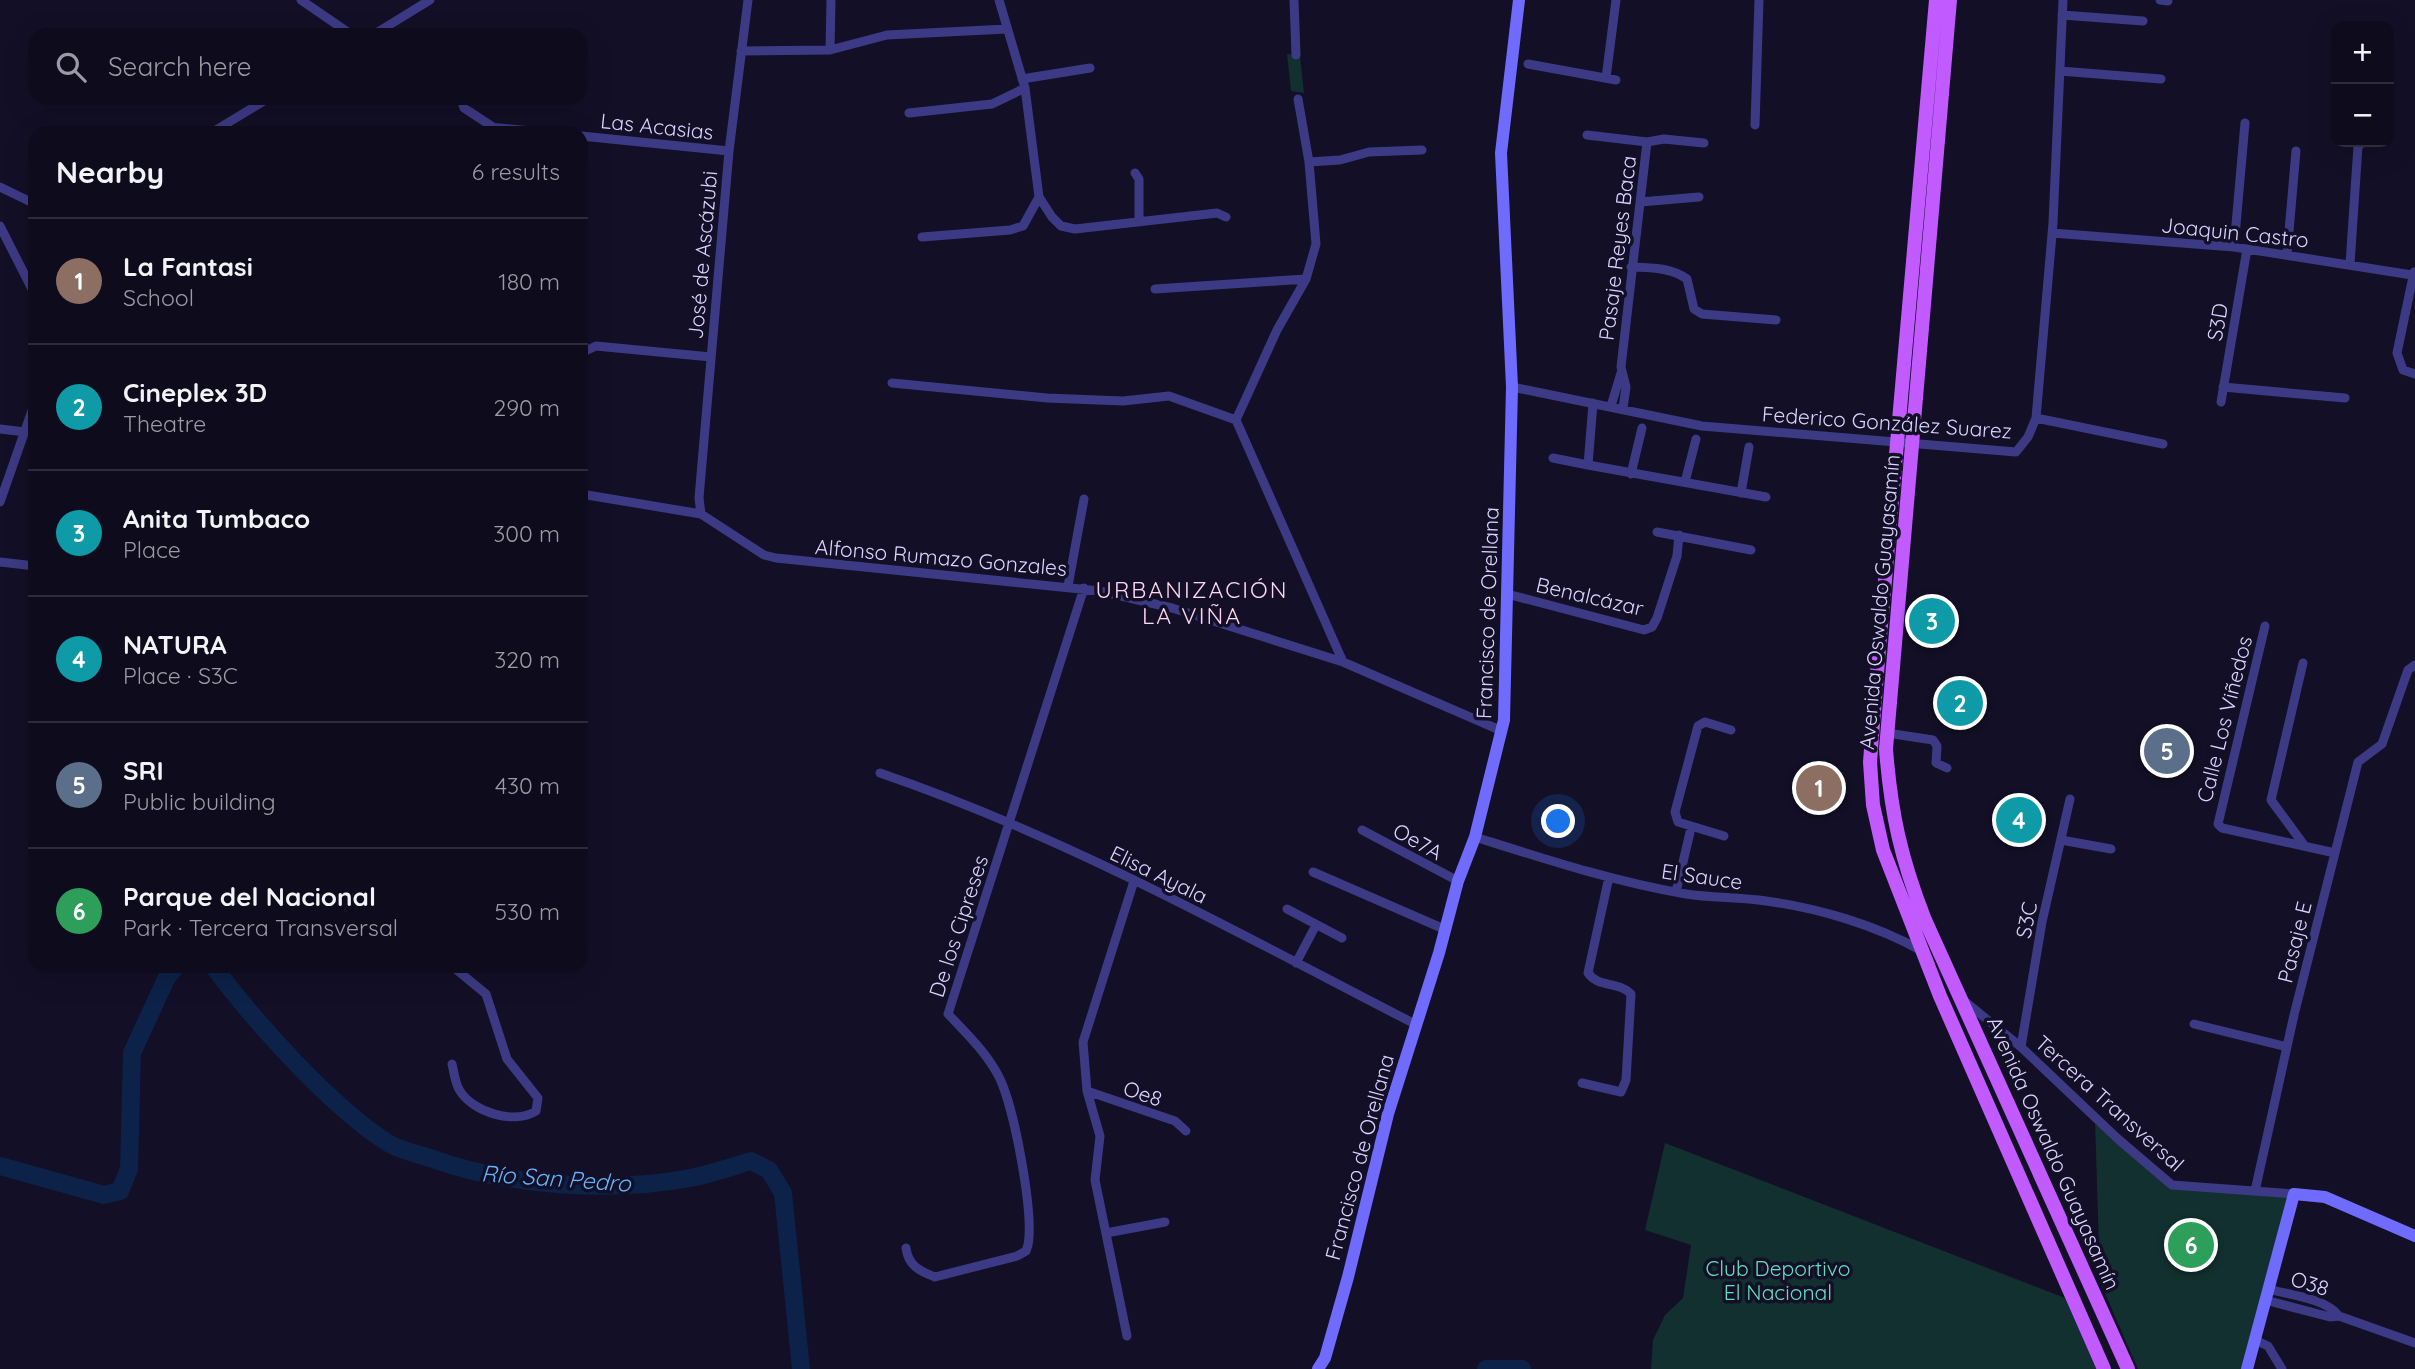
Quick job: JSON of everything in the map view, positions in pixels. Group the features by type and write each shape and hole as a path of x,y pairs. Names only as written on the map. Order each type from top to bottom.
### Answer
{"main road":[{"name":"Avenida Oswaldo Guayasamín","path":"1936,0 1887,733 1890,797 1899,849 1925,920 2128,1369"},
{"name":"Avenida Oswaldo Guayasamín","path":"1950,0 1870,762 1873,805 1883,850 1923,951 2104,1369"}],"street":[{"path":"301,0 342,28"},
{"path":"384,28 430,0"},
{"name":"José de Ascázubi","path":"701,514 699,498 729,151 748,0"},
{"path":"830,50 831,0"},
{"path":"999,0 1024,83 1039,197 1061,226 1075,229 1217,213 1226,218"},
{"path":"1294,0 1296,55"},
{"name":"Francisco de Orellana","path":"1318,1369 1325,1358 1388,1114 1458,881 1475,837 1502,731 1507,671 1512,387 1501,153 1519,0"},
{"path":"1528,64 1611,79 1616,0"},
{"path":"1755,125 1759,0"},
{"name":"Federico González Suarez","path":"1512,387 1702,426 2017,452 2028,438 2036,418 2052,233 2063,0"},
{"path":"2160,0 2168,1"},
{"path":"2062,15 2143,21"},
{"path":"741,51 830,50 887,35 1006,29"},
{"path":"909,113 992,104 1024,83 1090,68"},
{"path":"2060,71 2161,79"},
{"path":"1236,420 1277,330 1306,279 1316,244 1309,162 1298,99"},
{"path":"223,126 257,105"},
{"path":"463,105 491,126"},
{"path":"2234,247 2245,123"},
{"path":"1587,135 1647,142"},
{"name":"Las Acasias","path":"588,137 729,151"},
{"name":"Pasaje Reyes Baca","path":"1611,406 1621,373 1647,142 1664,139 1704,144"},
{"path":"2350,264 2358,147"},
{"path":"1309,162 1340,160 1369,152 1422,150"},
{"path":"2287,254 2296,151"},
{"path":"1135,173 1139,179 1139,222"},
{"path":"0,187 28,201"},
{"path":"922,237 1010,230 1023,226 1039,197"},
{"path":"1640,202 1699,197"},
{"path":"0,226 28,281"},
{"name":"Joaquin Castro","path":"2052,233 2234,247 2414,273"},
{"name":"S3D","path":"2221,402 2248,249"},
{"path":"1631,267 1667,269 1688,279 1694,309 1702,314 1776,320"},
{"path":"2414,273 2397,353 2403,370 2415,374"},
{"path":"1154,289 1306,279"},
{"path":"588,350 596,346 711,357"},
{"name":"Pasaje Reyes Baca","path":"1621,373 1626,391 1623,408"},
{"path":"892,383 1047,398 1123,401 1168,397 1236,420 1343,662"},
{"path":"2223,387 2345,398"},
{"path":"1588,465 1593,403"},
{"path":"2036,418 2163,444"},
{"path":"0,502 28,423"},
{"path":"1631,474 1642,428"},
{"path":"0,429 25,432"},
{"path":"1685,482 1696,439"},
{"path":"1741,493 1749,447"},
{"path":"1553,458 1766,497"},
{"path":"588,495 701,514"},
{"path":"1068,586 1084,499"},
{"name":"Alfonso Rumazo Gonzales","path":"701,514 764,555 776,558 1084,587 1172,608 1343,662 1502,731"},
{"path":"1657,532 1751,550"},
{"name":"Benalcázar","path":"1507,594 1644,630 1652,627 1657,618 1677,556 1679,535"},
{"path":"0,562 28,565"},
{"name":"De los Cipreses","path":"905,1248 907,1259 913,1266 935,1277 1017,1256 1026,1251 1028,1245 1026,1197 1005,1091 991,1063 948,1014 1084,587"},
{"name":"Calle Los Viñedos","path":"2266,626 2218,824 2222,828 2335,853"},
{"path":"2303,663 2271,800 2304,845"},
{"name":"Pasaje E","path":"2255,1191 2287,1047 2358,762 2363,756 2380,747 2394,716 2408,670 2415,665"},
{"path":"1724,836 1678,822 1675,813 1698,726 1705,722 1731,730"},
{"path":"1887,733 1933,740 1937,746 1936,763 1947,768"},
{"name":"Elisa Ayala","path":"880,773 1010,822 1134,881 1415,1024"},
{"name":"S3C","path":"2021,1047 2042,922 2070,799"},
{"path":"1676,892 1691,828"},
{"name":"Oe7A","path":"1362,830 1458,881"},
{"name":"El Sauce","path":"1475,837 1609,877 1676,892 1768,901 1840,918 1898,937 1923,951"},
{"path":"2061,840 2111,849"},
{"path":"1313,872 1444,929"},
{"path":"1582,1083 1621,1093 1626,1080 1631,994 1620,986 1596,981 1588,972 1609,877"},
{"path":"1127,1335 1095,1180 1100,1136 1087,1091 1083,1042 1134,881"},
{"path":"1287,908 1342,938"},
{"path":"1296,962 1316,925"},
{"path":"452,1063 459,1090 480,1110 520,1117 536,1111 538,1098 507,1059 486,994 460,973"},
{"name":"Tercera Transversal","path":"1961,999 2021,1047 2118,1139 2172,1185 2294,1194"},
{"path":"2194,1024 2287,1047"},
{"name":"Oe8","path":"1087,1091 1175,1121 1186,1131"},
{"path":"2247,1369 2294,1194 2325,1197 2415,1236"},
{"path":"1106,1233 1165,1222"},
{"name":"O38","path":"2267,1294 2415,1343"},
{"path":"2255,1340 2268,1346 2282,1369"}],"green space":[{"path":"1287,54 1300,56 1304,93 1291,91"},
{"path":"2095,1119 2171,1187 2300,1193 2247,1369 2138,1369 2100,1282"},
{"name":"Club Deportivo El Nacional","path":"1665,1143 2065,1298 2096,1369 1651,1369 1653,1340 1665,1315 1683,1298 1691,1245 1645,1230"}],"waterway":[{"name":"Río San Pedro","path":"0,1166 104,1195 120,1191 129,1169 132,1053 171,973"},
{"name":"Río San Pedro","path":"219,973 250,1012 318,1086 366,1127 399,1148 462,1168 526,1181 560,1184 594,1186 659,1183 698,1176 751,1161 769,1170 783,1193 801,1369"},
{"name":"Río San Pedro","path":"1486,1369 1522,1369"}],"place":[{"name":"Anita Tumbaco","path":"1932,621"},
{"name":"Cineplex 3D","path":"1960,703"},
{"name":"SRI","path":"2167,751"},
{"name":"La Fantasi","path":"1819,788"},
{"name":"NATURA","path":"2019,820"},
{"name":"Parque del Nacional","path":"2191,1245"}],"district":[{"name":"URBANIZACIÓN LA VIÑA","path":"1192,602"}]}
